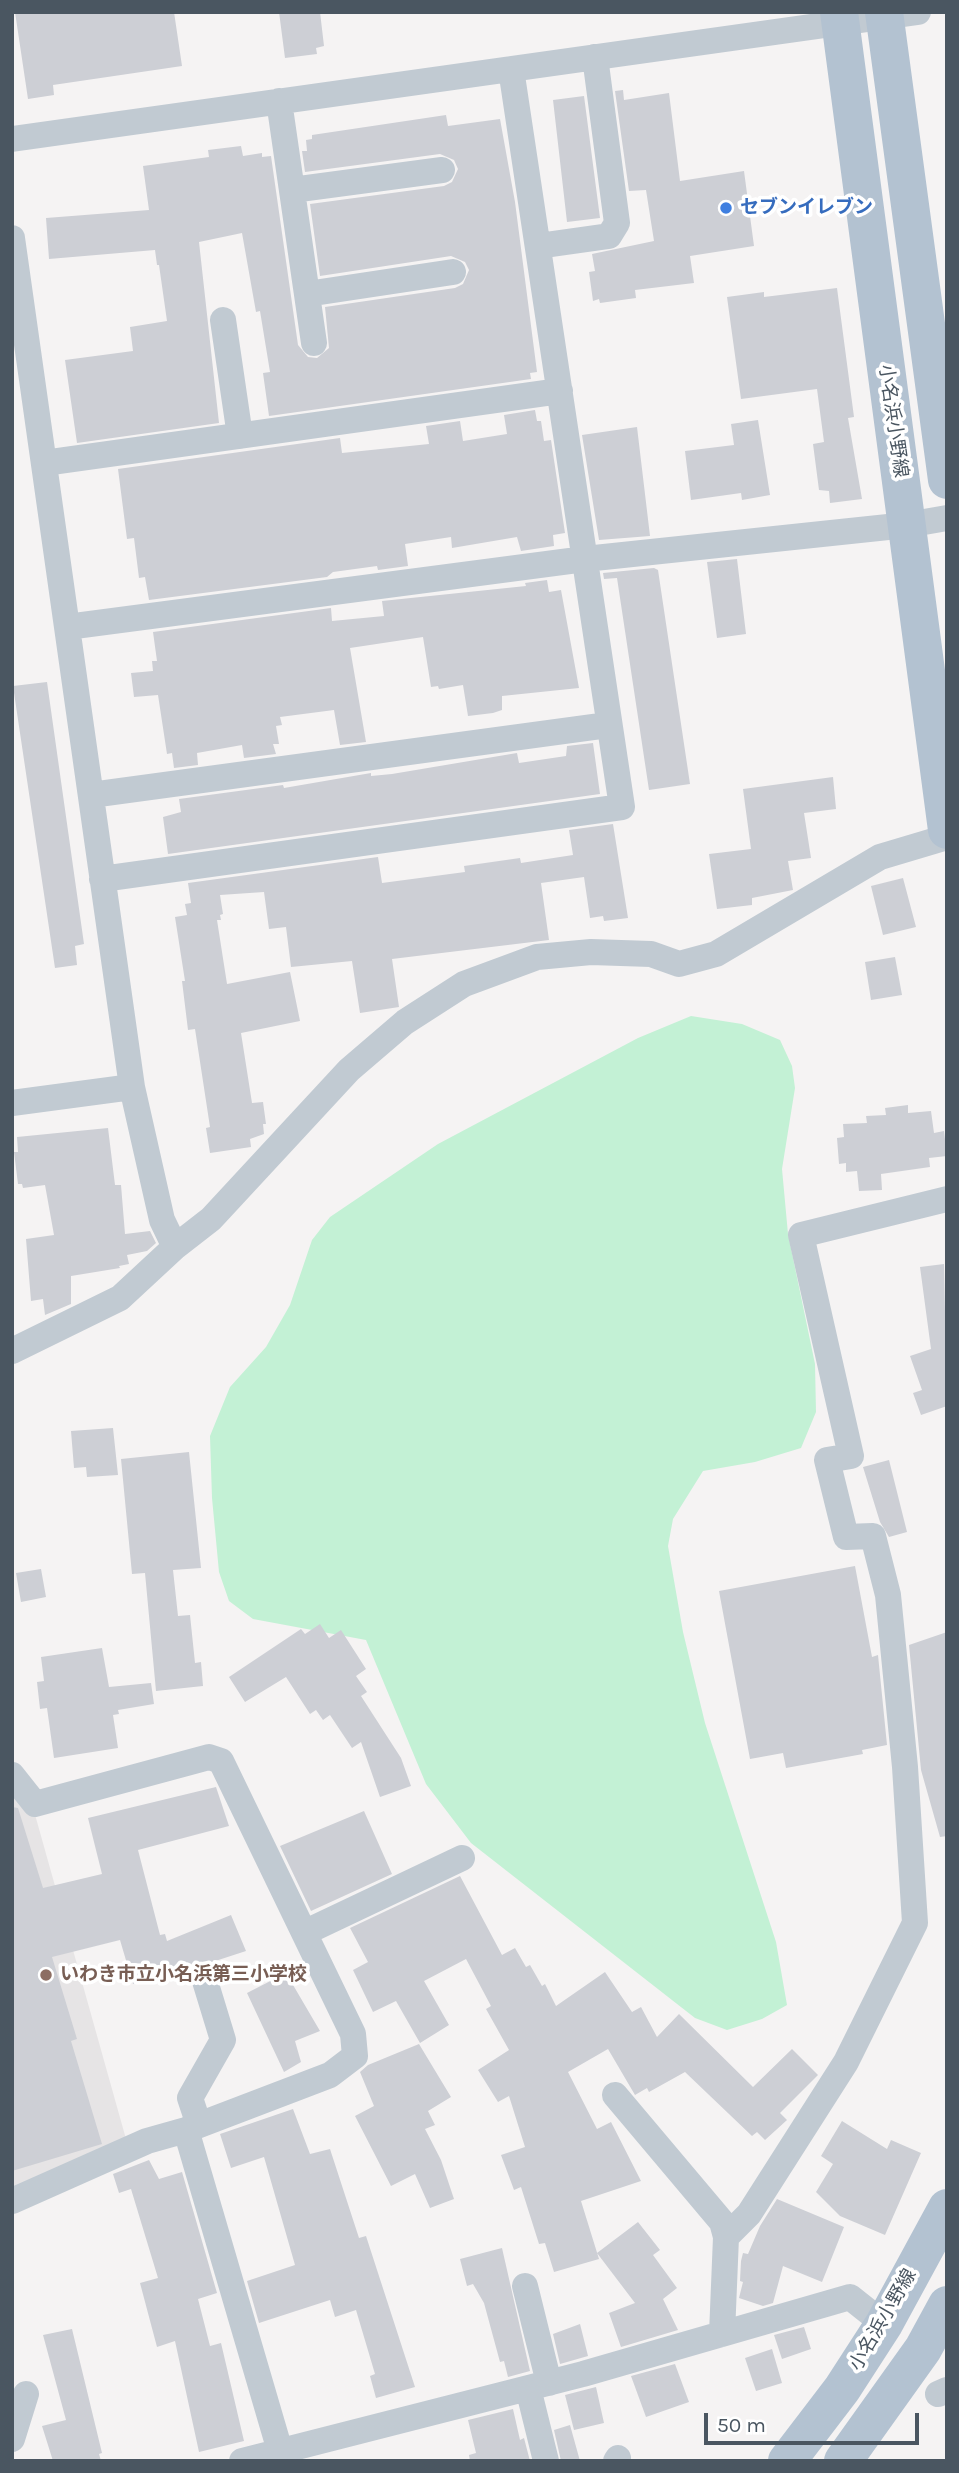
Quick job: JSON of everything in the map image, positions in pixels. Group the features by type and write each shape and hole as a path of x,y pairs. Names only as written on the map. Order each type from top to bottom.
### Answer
{"main road":[{"path":"895,14 947,480"},
{"name":"小名浜小野線","path":"840,19 947,830"},
{"name":"小名浜小野線","path":"787,2461 842,2389 884,2324 947,2208"},
{"path":"844,2461 923,2349 947,2305"}],"street":[{"path":"12,139 595,57 840,19 895,14"},
{"path":"538,246 609,236 617,223 595,57"},
{"path":"103,879 622,807 511,69"},
{"path":"279,101 314,343"},
{"path":"292,190 442,170"},
{"path":"12,239 132,1087 162,1220 175,1247"},
{"path":"307,294 453,272"},
{"path":"223,320 240,436"},
{"path":"44,463 559,391"},
{"path":"67,627 585,559 907,525 947,518"},
{"path":"91,795 608,725"},
{"path":"12,1351 120,1298 175,1247 211,1219 349,1070 405,1022 464,984 537,957 592,952 651,954 679,964 716,954 880,857 947,837"},
{"path":"12,1103 132,1087"},
{"path":"726,2237 749,2214 846,2062 915,1923 905,1767 888,1595 873,1536 846,1537 827,1460 851,1456 801,1235 947,1199"},
{"path":"12,1775 35,1804 209,1757 221,1761 353,2034 355,2056 330,2075 147,2141 12,2201"},
{"path":"306,1933 462,1858"},
{"path":"205,1981 223,2040 190,2098 192,2127 281,2456"},
{"path":"615,2095 722,2222 726,2237 722,2334"},
{"path":"525,2286 546,2461"},
{"path":"242,2461 281,2456 850,2297 884,2324"},
{"path":"12,2439 26,2394"}],"shaded area":[{"name":"いわき市立小名浜第三小学校","path":"12,1783 34,1811 126,2139 12,2191"}],"green space":[{"path":"691,1016 742,1024 780,1040 792,1066 795,1088 782,1169 788,1234 815,1364 816,1412 801,1448 755,1462 703,1471 673,1519 668,1546 683,1632 705,1723 776,1942 787,2005 762,2019 727,2030 695,2018 471,1843 426,1784 366,1640 253,1619 229,1601 219,1572 212,1498 210,1436 230,1387 266,1347 290,1305 312,1240 330,1217 438,1144 638,1038"}],"building":[{"path":"15,12 174,12 182,66 53,85 54,95 28,99"},
{"path":"279,12 320,12 324,46 316,48 317,54 285,58"},
{"path":"623,90 624,100 669,93 680,181 744,171 754,246 690,256 694,283 635,290 636,298 600,303 599,299 593,301 589,272 595,271 592,254 654,241 646,190 629,191 615,91"},
{"path":"584,96 600,218 567,222 553,100"},
{"path":"446,115 448,126 500,119 515,202 537,372 530,373 531,379 269,416 263,373 270,372 260,311 256,312 242,233 199,242 219,423 77,443 65,360 133,351 130,327 167,321 155,250 49,259 46,218 149,210 143,166 209,157 208,150 241,146 243,156 262,153 262,157 271,156 298,345 308,357 317,358 329,348 325,307 455,288 463,284 469,270 465,262 451,256 320,276 310,204 444,186 452,182 458,169 454,160 440,154 305,172 302,151 307,151 306,140 312,139 312,135"},
{"path":"837,288 854,417 848,418 862,499 830,503 829,491 819,490 813,444 824,442 817,389 741,399 727,297 764,292 764,297"},
{"path":"535,410 537,421 541,421 544,441 551,440 565,533 553,535 554,546 521,551 517,537 452,548 451,537 405,544 408,566 378,570 377,566 333,572 327,577 149,600 145,577 139,578 134,538 127,539 118,469 340,438 342,453 429,444 426,426 460,421 463,441 507,434 504,415"},
{"path":"758,420 770,495 742,500 741,493 691,500 685,451 734,445 731,424"},
{"path":"637,427 650,536 599,540 582,435"},
{"path":"737,559 746,634 717,638 707,562"},
{"path":"654,568 658,570 690,784 649,790 617,578 604,579 603,573"},
{"path":"547,580 549,592 561,590 579,688 502,696 502,710 493,713 468,716 463,685 439,689 438,686 431,687 423,637 350,648 366,742 340,745 334,710 280,717 282,725 276,726 279,744 273,744 276,754 244,758 242,745 197,753 198,765 174,768 172,753 167,754 158,695 134,697 131,673 153,671 152,661 157,661 153,632 331,608 332,621 384,616 382,601 526,586 525,583"},
{"path":"47,682 84,944 75,946 77,965 55,968 13,686"},
{"path":"593,743 600,794 168,854 163,817 181,812 179,799 283,785 284,788 371,773 371,776 392,774 517,753 519,763 566,756 567,746"},
{"path":"833,777 836,809 804,813 811,858 788,861 793,890 752,898 752,905 717,909 709,854 751,849 743,789"},
{"path":"613,824 628,918 604,921 603,916 590,918 584,877 541,883 549,940 392,959 399,1007 360,1013 352,961 291,967 286,927 269,929 264,892 220,895 223,914 220,915 221,920 217,920 227,984 290,972 300,1021 241,1033 252,1103 263,1102 266,1124 263,1124 264,1134 250,1139 251,1147 210,1153 206,1128 210,1127 195,1029 188,1030 182,981 185,981 175,917 187,915 185,904 191,903 188,883 378,857 382,883 465,872 464,866 520,858 521,863 573,855 569,830"},
{"path":"903,878 916,927 883,935 871,886"},
{"path":"895,957 902,995 871,1000 865,962"},
{"path":"908,1105 908,1113 931,1111 934,1133 944,1131 947,1156 929,1158 930,1167 881,1174 882,1190 859,1191 857,1171 846,1172 846,1163 839,1164 837,1138 844,1137 843,1124 867,1123 866,1116 886,1115 885,1108"},
{"path":"108,1128 115,1185 121,1185 125,1234 150,1231 156,1243 147,1251 127,1255 129,1264 119,1266 120,1268 71,1276 71,1304 45,1315 43,1299 31,1301 26,1239 54,1235 45,1185 23,1188 22,1184 18,1184 14,1152 18,1152 17,1137"},
{"path":"944,1264 947,1406 921,1415 913,1393 922,1390 910,1356 931,1349 920,1267"},
{"path":"113,1428 118,1475 87,1477 86,1467 74,1468 71,1431"},
{"path":"189,1452 201,1568 173,1570 178,1616 190,1615 195,1663 201,1662 203,1686 156,1691 145,1573 132,1574 121,1459"},
{"path":"889,1460 907,1532 889,1537 880,1522 863,1467"},
{"path":"855,1566 872,1657 878,1655 887,1745 862,1750 863,1754 786,1768 783,1753 750,1759 719,1591"},
{"path":"41,1569 46,1597 21,1602 16,1573"},
{"path":"320,1624 329,1638 341,1630 366,1669 356,1676 367,1692 361,1696 401,1758 411,1786 380,1797 361,1742 352,1748 330,1715 323,1720 316,1710 310,1714 286,1677 245,1702 229,1677 301,1629 305,1634"},
{"path":"947,1632 947,1836 940,1837 921,1770 909,1645"},
{"path":"102,1648 109,1687 151,1683 154,1704 118,1710 119,1714 113,1715 118,1748 54,1758 47,1708 40,1709 37,1682 44,1681 41,1657"},
{"path":"216,1787 229,1826 138,1850 160,1935 165,1934 167,1941 231,1915 246,1951 200,1966 184,1976 181,1969 133,1984 120,1940 52,1957 77,2039 71,2041 102,2144 12,2171 12,1807 18,1808 43,1888 102,1874 88,1818"},
{"path":"364,1811 392,1874 311,1911 280,1846"},
{"path":"460,1876 502,1955 515,1948 526,1967 530,1965 542,1986 545,1984 556,2006 605,1972 632,2012 641,2007 657,2037 679,2014 753,2087 792,2049 818,2075 780,2113 787,2120 765,2140 757,2132 752,2136 685,2072 649,2092 647,2088 635,2095 608,2049 568,2072 597,2129 611,2122 641,2181 581,2201 599,2259 554,2272 545,2243 539,2244 521,2187 514,2190 501,2155 525,2147 509,2096 498,2102 478,2070 509,2050 486,2009 491,2006 466,1959 424,1981 449,2025 420,2043 396,2001 373,2012 353,1970 368,1962 350,1928"},
{"path":"286,1973 320,2031 295,2041 301,2062 284,2072 247,1993"},
{"path":"419,2044 451,2097 428,2111 435,2125 425,2129 441,2160 454,2199 430,2208 415,2174 391,2186 355,2116 374,2106 360,2072 368,2065"},
{"path":"293,2109 310,2154 330,2149 359,2238 366,2236 415,2387 376,2398 370,2376 375,2374 356,2310 335,2317 330,2300 259,2323 247,2281 295,2265 264,2157 231,2168 220,2134"},
{"path":"842,2121 887,2149 891,2140 921,2153 885,2235 840,2216 816,2192 833,2164 821,2156"},
{"path":"149,2160 159,2179 182,2172 217,2293 198,2299 210,2346 221,2343 244,2441 199,2452 175,2341 157,2347 140,2283 158,2278 131,2189 119,2193 113,2174"},
{"path":"777,2199 844,2227 822,2282 783,2266 773,2303 763,2306 739,2298 743,2282 740,2281 741,2261 743,2253 748,2254 760,2226"},
{"path":"638,2222 660,2250 653,2255 677,2288 663,2299 678,2330 621,2347 609,2313 635,2303 597,2253"},
{"path":"502,2248 530,2371 508,2377 504,2361 500,2362 484,2303 473,2284 467,2286 460,2259"},
{"path":"580,2324 588,2356 560,2364 553,2334"},
{"path":"804,2327 811,2349 782,2359 774,2335"},
{"path":"72,2329 102,2453 99,2454 101,2461 53,2461 42,2426 66,2420 43,2335"},
{"path":"772,2349 782,2383 756,2391 745,2358"},
{"path":"675,2364 689,2402 646,2417 631,2376"},
{"path":"596,2387 604,2423 574,2430 565,2395"},
{"path":"513,2409 520,2440 524,2438 530,2461 470,2461 469,2455 476,2453 468,2420"},
{"path":"570,2425 580,2461 561,2461 554,2430"}],"place":[{"name":"セブンイレブン","path":"726,208"},
{"name":"いわき市立小名浜第三小学校","path":"46,1975"}]}
